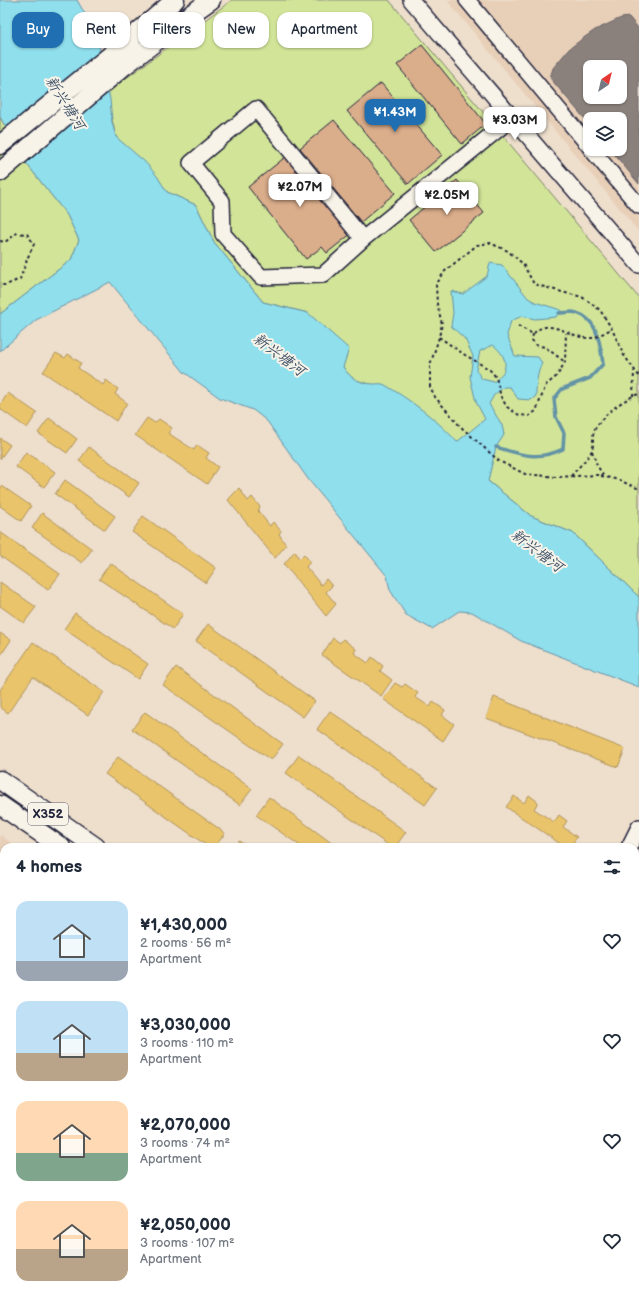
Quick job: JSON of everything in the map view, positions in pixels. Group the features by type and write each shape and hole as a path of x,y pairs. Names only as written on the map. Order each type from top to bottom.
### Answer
{"main road":[{"path":"4,168 121,58 175,0"},
{"path":"0,145 121,58 194,12 210,0"},
{"name":"X352","path":"0,780 90,843"},
{"name":"X352","path":"0,805 55,843"}],"street":[{"path":"411,0 639,265"},
{"path":"467,0 583,138"},
{"path":"363,239 256,109 191,163 222,201 223,234 261,276 323,275 363,239 512,118"},
{"path":"598,156 639,206"},
{"path":"631,843 639,827"}],"path":[{"path":"0,241 5,242 17,233 27,234 34,244 20,279 6,285 0,285"},
{"path":"639,376 623,354 612,328 600,310 582,297 534,284 523,264 508,251 490,243 477,244 445,271 436,285 437,304 442,324 430,365 430,387 435,397 460,426 499,461 525,474 557,477 597,475 619,480 639,489"},
{"path":"518,326 533,334"},
{"path":"565,362 545,347 535,345 532,340 533,334 538,329 551,326 575,336 592,338 612,328"},
{"path":"439,337 478,364 489,369 496,377 501,397 507,407 519,414 529,416 536,411 546,385 557,376 565,362 566,333"},
{"path":"633,396 634,370"},
{"path":"604,477 592,451 594,432 603,418 619,404 639,394"},
{"path":"571,476 592,451"}],"shaded area":[{"path":"447,0 639,0 639,232"},
{"path":"0,835 11,843 0,843"}],"green space":[{"path":"232,0 389,0 639,298 639,597 573,533 531,516 369,384 349,376 308,313 263,302 214,242 196,205 167,192 116,137 106,93 167,48 205,48 205,20 213,14 213,48 269,48 269,12 216,12"},
{"path":"0,117 26,163 67,215 79,240 71,260 0,314"}],"water":[{"name":"新兴塘河","path":"0,0 77,0 84,12 72,12 72,48 100,48 110,99 112,122 116,137 145,162 157,176 167,192 196,205 214,242 263,302 308,313 349,349 343,367 355,379 373,384 384,384 433,418 457,442 485,419 476,402 470,377 473,356 465,339 451,326 453,313 451,291 463,294 487,276 490,263 502,265 528,298 535,302 561,310 556,317 535,319 522,316 511,321 507,335 515,356 538,357 542,363 537,379 536,396 531,400 518,399 510,387 504,387 494,395 489,404 502,425 504,435 496,447 488,481 531,516 573,533 639,597 639,687 521,641 472,612 459,611 432,629 406,615 390,590 387,576 308,479 267,421 253,410 220,398 184,372 110,282 36,320 0,351 0,314 71,260 79,240 67,215 26,163 0,117","holes":["493,345 501,352 505,363 502,373 494,382 482,379 476,370 480,351"]}],"building: Homes":[{"path":"56,353 65,358 68,354 81,363 78,368 103,385 106,380 118,389 115,394 127,403 116,421 43,372"},
{"path":"8,393 37,413 27,428 0,409 0,405"},
{"path":"49,418 77,439 67,453 38,433"},
{"path":"147,418 155,423 159,419 172,428 168,433 194,450 197,445 209,453 206,458 218,467 207,484 135,435"},
{"path":"0,438 10,445 0,459"},
{"path":"89,447 139,483 129,497 79,461"},
{"path":"26,452 55,472 44,487 16,467"},
{"path":"65,480 115,516 105,530 55,494"},
{"path":"2,486 31,506 21,521 0,506 0,489"},
{"path":"239,488 248,501 252,497 260,507 258,511 270,526 273,522 281,531 279,534 286,545 275,558 228,500"},
{"path":"42,513 92,549 82,563 32,528"},
{"path":"143,516 216,568 206,583 132,532"},
{"path":"0,532 60,574 48,590 0,556"},
{"path":"295,551 299,559 304,554 310,562 306,567 321,585 326,579 332,586 326,592 336,604 326,616 284,564"},
{"path":"110,563 183,614 173,629 99,579"},
{"path":"0,582 36,607 24,623 0,606"},
{"path":"75,613 148,664 138,679 64,629"},
{"path":"208,624 315,701 303,717 196,641"},
{"path":"0,633 11,640 1,655 0,654"},
{"path":"333,638 340,643 343,639 356,649 354,653 368,663 372,657 383,666 380,671 392,680 381,696 322,655"},
{"path":"33,642 104,692 88,715 33,677 8,713 0,707 0,690"},
{"path":"176,667 283,744 271,760 163,685"},
{"path":"395,683 402,687 405,684 418,693 415,697 430,707 433,702 445,710 442,715 454,724 443,741 383,699"},
{"path":"494,697 625,749 618,767 486,718"},
{"path":"330,711 437,788 425,805 317,729"},
{"path":"145,712 252,789 240,805 132,729"},
{"path":"299,755 406,832 398,843 385,843 286,773"},
{"path":"118,757 225,833 218,843 203,843 105,774"},
{"path":"529,795 538,802 534,809 554,822 559,815 567,821 563,827 577,837 573,843 559,843 506,807 514,796 524,803"},
{"path":"269,797 332,843 296,843 256,815"}],"building: Industry":[{"path":"629,17 639,29 639,184 616,156 627,156 627,112 583,112 583,117 550,78 553,68 569,49 595,30 621,18"}],"building: Other":[{"path":"422,45 486,124 462,144 397,65"},
{"path":"381,83 442,155 408,184 347,111"},
{"path":"334,120 395,193 361,222 300,148"},
{"path":"289,154 352,233 327,253 322,247 306,259 248,187"},
{"path":"457,180 484,213 436,252 409,220"}],"waterway":[{"path":"496,447 530,456 546,455 563,449 564,433 556,417 554,399 562,389 590,378 603,364 599,339 592,325 587,319 572,312 559,313"}]}
